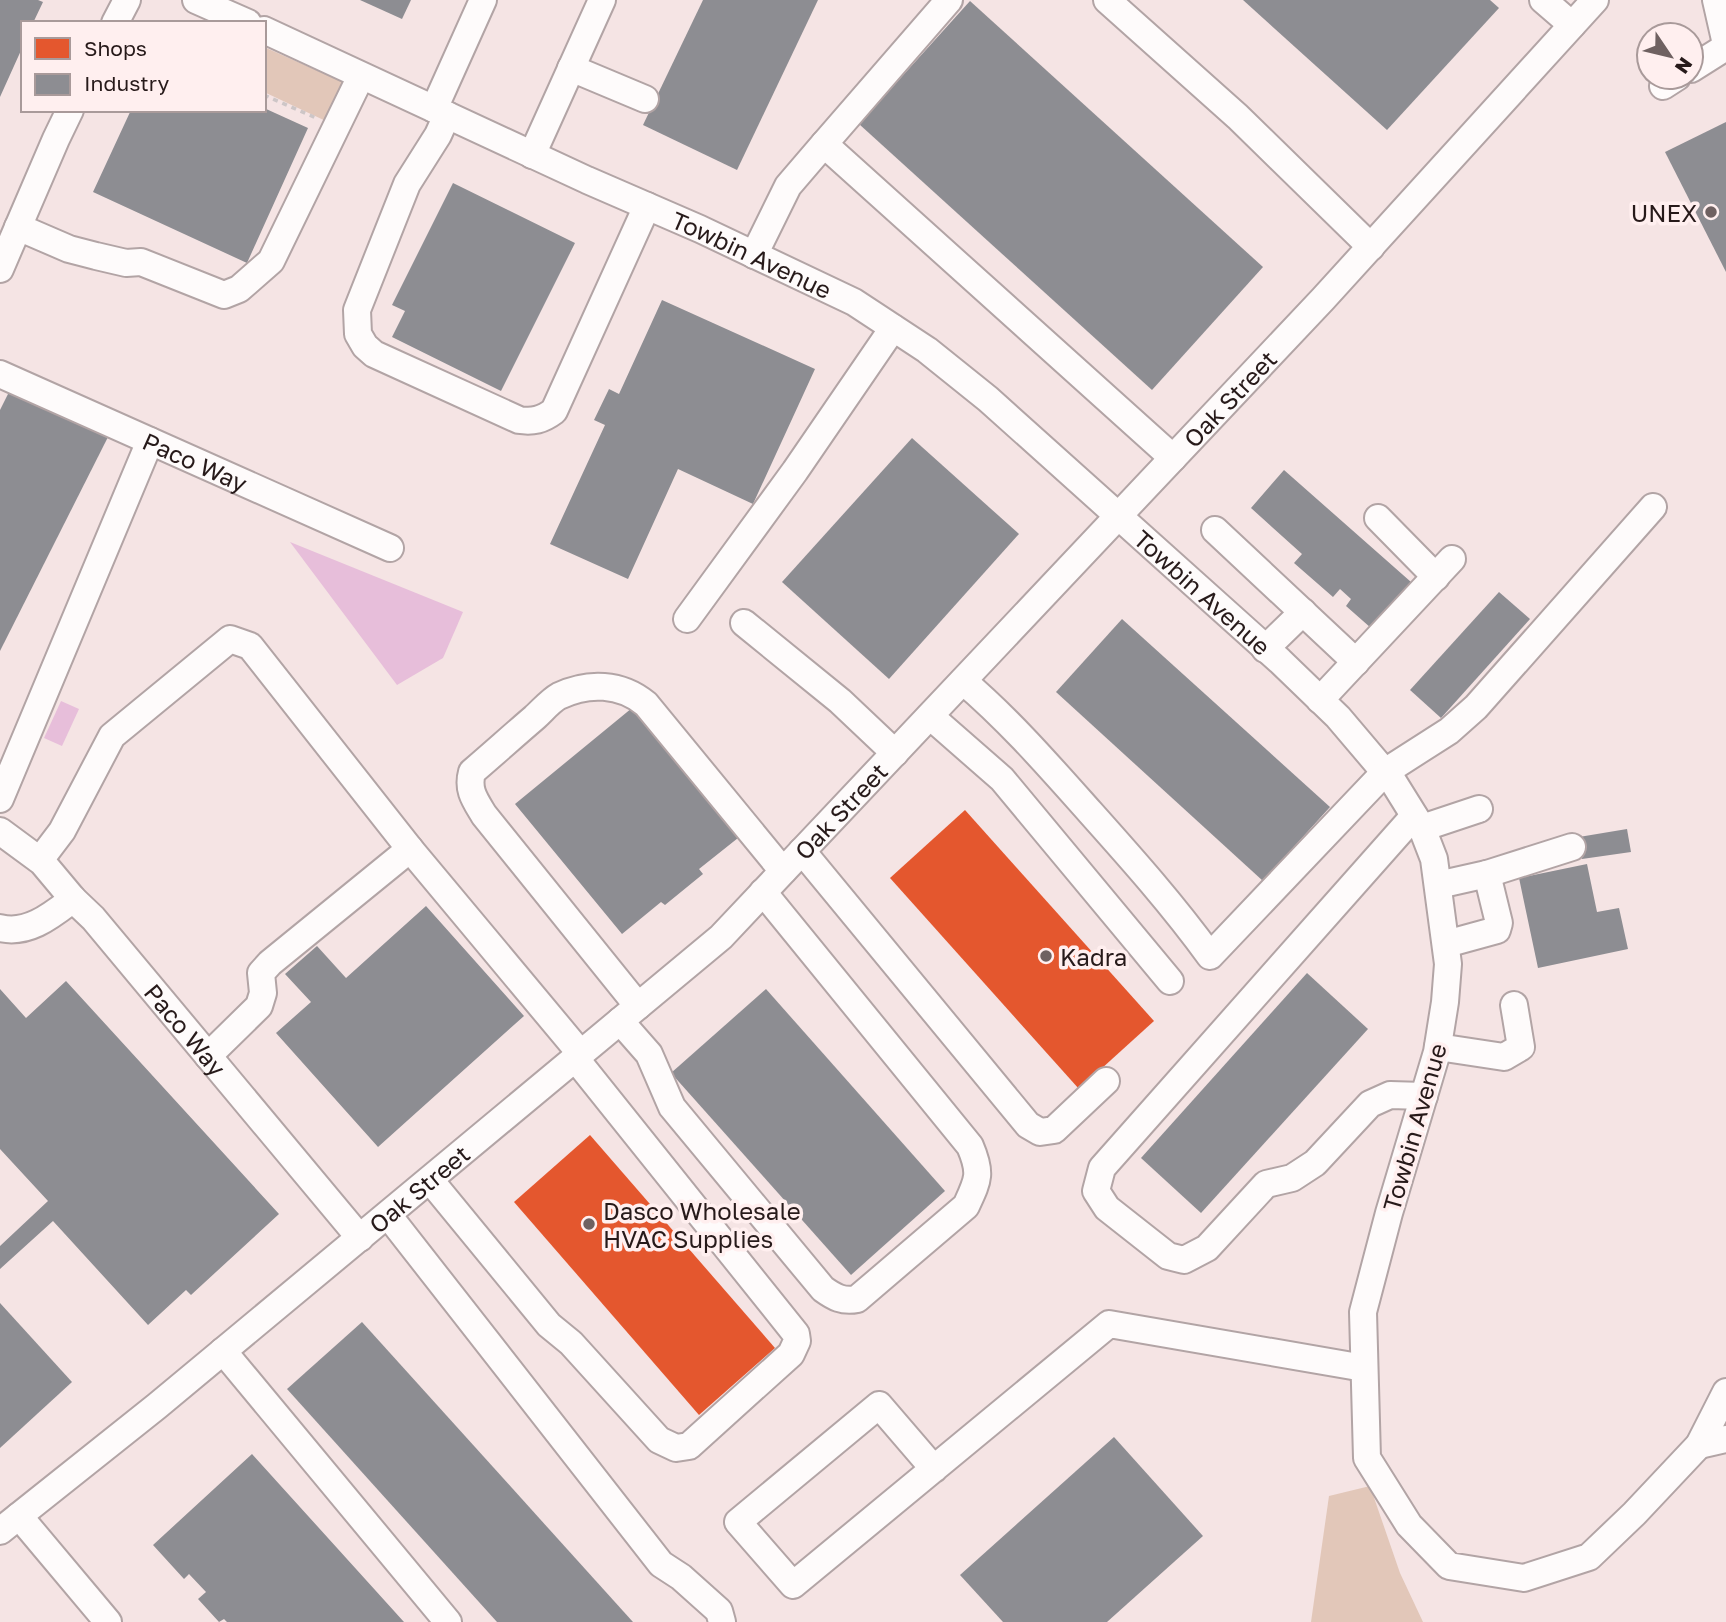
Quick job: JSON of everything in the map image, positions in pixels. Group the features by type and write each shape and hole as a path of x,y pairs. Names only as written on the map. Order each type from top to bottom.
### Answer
{"street":[{"path":"116,21 127,0"},
{"path":"196,0 245,21"},
{"path":"247,21 256,0"},
{"path":"483,0 440,112 438,135 407,184 357,310 358,334 365,346 386,359 519,419 543,419 554,411 647,206"},
{"path":"533,155 602,0"},
{"path":"754,255 788,186 949,0"},
{"path":"1108,0 1238,117 1370,247"},
{"path":"1543,0 1572,25"},
{"name":"Oak Street","path":"10,1524 388,1215 721,937 1370,247 1595,0"},
{"path":"1705,59 1726,45 1716,0"},
{"name":"Towbin Avenue","path":"266,31 853,302 927,350 988,398 1320,699 1385,772 1418,822 1434,859 1448,964 1438,1046 1363,1312 1367,1458 1409,1525 1449,1566 1524,1578 1589,1557 1699,1446"},
{"path":"571,68 645,99"},
{"path":"18,228 87,254 126,263 141,262 224,295 239,289 271,261 362,76"},
{"path":"0,269 69,112"},
{"path":"824,144 1173,458"},
{"path":"687,619 795,471 893,328"},
{"name":"Paco Way","path":"0,374 390,548"},
{"path":"0,799 150,441"},
{"path":"963,681 993,706 1043,759 1174,907 1210,956 1385,772 1448,731 1476,707 1653,507"},
{"path":"1320,699 1444,568 1378,518"},
{"path":"1215,530 1356,662"},
{"path":"1265,649 1303,612"},
{"path":"744,623 840,701 895,753"},
{"path":"40,860 62,831 112,736 229,639 250,646 578,1056 796,1334 797,1341 791,1354 689,1446 676,1448 659,1440 571,1343 549,1325 430,1180"},
{"path":"763,892 970,1146 979,1167 966,1206 857,1299 848,1301 823,1289 672,1107 629,1014 472,796 469,783 472,772 557,697 600,686 618,688 636,695 646,704 783,871"},
{"path":"930,716 1002,779 1170,981"},
{"path":"1424,1096 1390,1096 1370,1104 1315,1163 1292,1178 1266,1184 1207,1248 1184,1261 1168,1256 1107,1208 1096,1191 1102,1168 1418,822 1479,809"},
{"name":"Paco Way","path":"0,831 40,860 93,918 360,1238"},
{"path":"1438,885 1488,874 1572,847"},
{"path":"208,1056 259,1006 263,993 261,973 270,963 411,849"},
{"path":"802,850 1028,1125 1040,1132 1054,1130 1106,1081"},
{"path":"1446,944 1497,930 1499,923 1488,874"},
{"path":"0,928 11,931 44,921 73,899"},
{"path":"1438,1046 1504,1057 1521,1047 1514,1005"},
{"path":"388,1215 661,1564 681,1577 719,1611 722,1622"},
{"path":"934,1469 878,1405 738,1522 793,1585 934,1469 1110,1324 1364,1368"},
{"path":"223,1351 448,1622"},
{"path":"1699,1446 1726,1392"},
{"path":"1699,1446 1726,1439"},
{"path":"10,1524 108,1622"}],"path":[{"path":"266,95 336,128"}],"shaded area":[{"path":"266,48 345,83 330,123 266,93"},
{"path":"290,542 463,612 443,658 397,685"},
{"path":"61,701 79,709 62,746 44,738"},
{"path":"1370,1486 1400,1573 1423,1622 1311,1622 1329,1496"}],"building: Shops":[{"path":"965,810 1154,1021 1079,1089 890,878"},
{"path":"590,1135 775,1348 699,1415 514,1202"}],"building: Industry":[{"path":"0,0 43,2 34,21 21,21 21,50 0,97"},
{"path":"360,0 411,0 402,19"},
{"path":"703,0 818,0 737,170 643,125"},
{"path":"1243,0 1490,0 1499,8 1387,130"},
{"path":"970,1 1263,267 1152,390 859,124"},
{"path":"266,109 308,128 247,263 93,192 130,112 266,112"},
{"name":"UNEX","path":"1726,122 1726,272 1665,152"},
{"path":"453,183 575,243 501,391 392,337 405,311 392,305"},
{"path":"662,300 815,369 753,504 678,469 628,579 550,544 605,425 594,420 609,389 619,394"},
{"path":"11,388 108,437 0,651 0,410"},
{"path":"912,438 1019,534 889,679 782,582"},
{"path":"1284,470 1411,582 1371,628 1346,606 1351,599 1340,589 1333,597 1294,563 1302,554 1251,508"},
{"path":"1499,592 1530,619 1441,718 1410,690"},
{"path":"1122,619 1330,807 1263,881 1056,692"},
{"path":"632,708 738,838 699,869 703,874 665,905 661,902 622,934 515,804"},
{"path":"1627,829 1631,852 1582,859 1579,837"},
{"path":"1587,864 1597,912 1619,908 1628,949 1538,968 1519,878"},
{"path":"426,906 524,1016 378,1147 276,1033 311,1002 285,974 317,946 346,978"},
{"path":"1307,973 1368,1029 1201,1213 1141,1158"},
{"path":"66,981 279,1214 191,1295 186,1290 148,1325 53,1221 0,1269 0,1246 48,1201 0,1149 0,989 26,1018"},
{"path":"766,989 945,1191 851,1275 671,1073"},
{"path":"0,1303 72,1382 0,1448"},
{"path":"362,1322 633,1622 497,1622 287,1389"},
{"path":"1114,1437 1203,1536 1107,1622 1003,1622 960,1575"},
{"path":"252,1454 404,1622 227,1622 224,1619 219,1622 198,1599 206,1592 189,1574 184,1579 153,1545"}],"place":[{"name":"UNEX","path":"1711,212"},
{"name":"Kadra","path":"1046,956"},
{"name":"Dasco Wholesale HVAC Supplies","path":"589,1224"}]}
